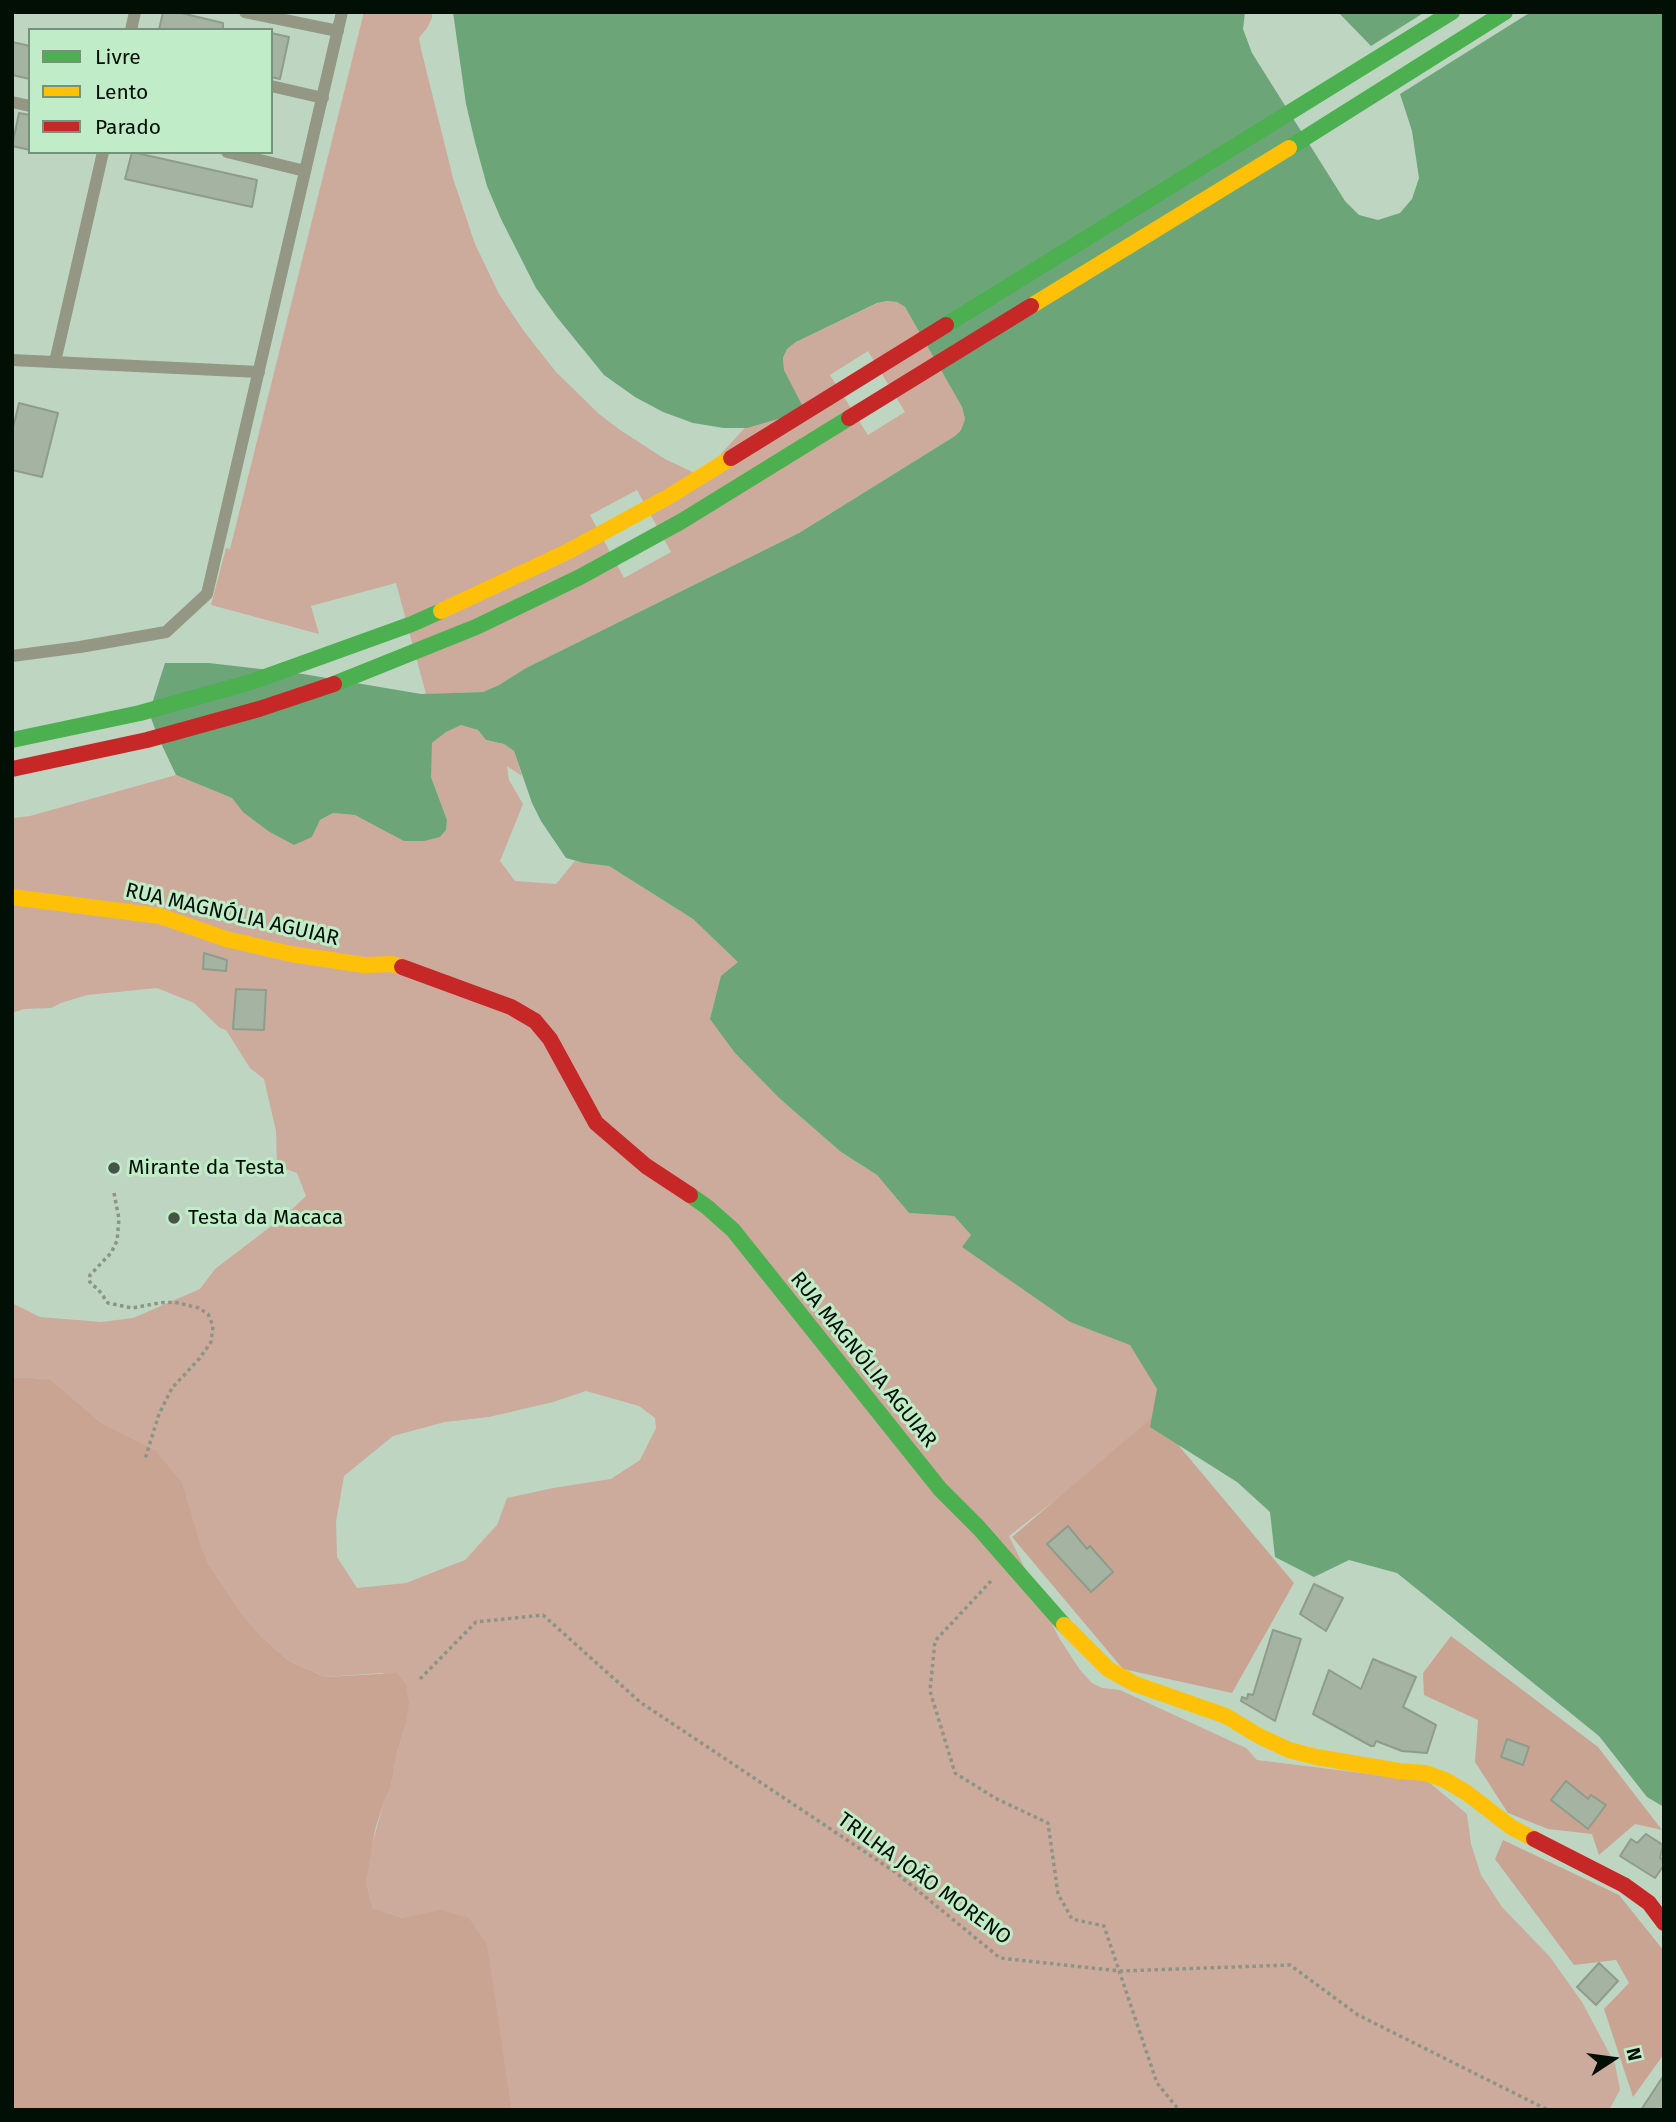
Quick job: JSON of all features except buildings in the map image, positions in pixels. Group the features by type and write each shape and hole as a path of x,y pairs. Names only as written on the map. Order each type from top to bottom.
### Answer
{"main road":[{"path":"12,740 140,713 305,664 443,610 568,552 680,490 1452,12"},
{"path":"12,769 147,740 314,691 444,640 570,582 632,550 718,499 1505,12"},
{"name":"RUA MAGNÓLIA AGUIAR","path":"12,897 160,916 226,939 291,954 364,965 391,964 511,1007 535,1021 550,1039 596,1123 646,1166 707,1207 733,1230 940,1489 978,1527 1090,1653 1108,1669 1135,1684 1226,1717 1289,1750 1316,1757 1425,1773 1445,1780 1530,1839 1624,1885 1649,1903 1664,1923"}],"lane":[{"path":"245,12 338,31"},
{"path":"12,656 80,648 166,632 207,594 342,12"},
{"path":"273,86 323,98"},
{"path":"55,362 103,154"},
{"path":"235,154 305,171"},
{"path":"12,360 259,372"}],"path":[{"path":"114,1193 119,1219 117,1241 111,1252 90,1275 91,1284 108,1303 132,1308 174,1302 199,1308 208,1314 214,1326 211,1342 172,1388 159,1414 145,1459"},
{"path":"1009,1562 934,1641 930,1691 955,1773 995,1798 1048,1823 1058,1894 1072,1919 1104,1926 1157,2083 1179,2110"},
{"name":"TRILHA JOÃO MORENO","path":"420,1679 476,1622 543,1615 640,1702 895,1872 1000,1958 1120,1971 1290,1965 1358,2015 1548,2110"}],"shaded area":[{"path":"364,12 432,12 427,28 419,38 421,49 453,178 475,244 499,294 523,330 556,372 599,414 620,430 665,459 701,476 788,380 783,358 787,349 796,342 887,301 897,302 905,307 962,407 965,419 961,430 955,436 799,533 526,668 483,692 426,694 396,583 311,606 319,634 211,605 226,548 230,549","holes":["868,351 905,412 868,435 830,375","637,490 671,552 624,578 590,515"]},
{"path":"453,12 1664,12 1664,1807 1647,1797 1599,1736 1397,1573 1349,1560 1314,1577 1275,1557 1270,1512 1237,1482 1150,1427 1157,1389 1130,1345 1070,1322 962,1247 971,1235 954,1216 909,1213 877,1175 841,1152 779,1098 735,1053 710,1019 721,976 738,962 693,919 609,866 566,858 532,803 514,751 504,744 486,740 478,730 461,725 432,743 431,777 447,820 446,830 440,837 424,841 404,841 355,815 333,813 320,820 312,837 294,845 268,831 243,812 232,798 176,775 149,713 165,663 209,663 303,674 421,694 483,692 526,668 799,533 955,436 961,430 965,419 962,407 905,307 897,302 877,303 796,342 787,349 783,358 784,370 805,411 747,428 724,428 693,423 663,412 635,397 604,375 536,288 487,186 466,104"},
{"path":"460,724 478,730 486,740 504,744 514,751 522,776 507,766 509,780 523,804 500,861 515,881 556,884 575,861 609,866 693,919 739,962 735,1053 779,1098 841,1152 877,1175 909,1213 954,1216 971,1235 963,1247 1070,1322 1130,1344 1158,1389 1150,1427 1009,1536 1059,1638 1092,1683 1102,1688 1120,1690 1246,1748 1257,1760 1424,1778 1467,1814 1471,1844 1481,1875 1502,1907 1550,1957 1582,2002 1615,2064 1620,2090 1609,2110 512,2110 502,2046 403,1918 373,1908 366,1882 369,1857 383,1804 390,1790 406,1724 383,1673 325,1677 289,1661 261,1636 242,1614 209,1565 154,1449 103,1424 50,1379 12,1377 12,1303 40,1317 101,1322 133,1318 200,1289 215,1269 287,1214 306,1196 297,1173 277,1166 276,1131 264,1079 250,1068 226,1030 220,1028 194,1003 157,988 87,995 51,1008 24,1009 12,1013 12,818 30,816 176,775 232,798 244,812 268,831 312,837 320,820 333,813 355,815 378,826 446,830 447,820 431,777 430,754 432,743","holes":["586,1391 639,1406 655,1418 656,1428 640,1460 611,1479 507,1498 497,1525 465,1560 406,1583 357,1588 337,1557 336,1522 344,1476 393,1436 445,1422 489,1417"]},
{"path":"12,1377 50,1379 103,1424 154,1449 182,1483 209,1565 242,1614 261,1636 289,1661 325,1677 397,1673 406,1685 409,1703 406,1724 390,1790 375,1830 366,1882 373,1908 403,1918 440,1910 469,1918 487,1945 512,2110 12,2110"},
{"path":"1154,1416 1294,1583 1232,1693 1123,1669 1012,1537"},
{"path":"1451,1636 1598,1747 1662,1830 1635,1824 1599,1855 1592,1834 1548,1829 1508,1813 1475,1762 1478,1720 1424,1695 1423,1673"},
{"path":"1503,1840 1619,1895 1664,1951 1664,2054 1633,2097 1604,2009 1629,1983 1616,1960 1574,1965 1495,1859"}],"pier":[{"path":"1245,12 1338,12 1371,46 1425,12 1531,12 1400,94 1412,131 1419,178 1412,199 1400,213 1378,220 1359,215 1345,201 1252,53 1243,29"}],"traffic: fast":[{"path":"946,325 1452,12"},
{"path":"1289,148 1505,12"},
{"path":"334,684 476,627 580,577 682,521 849,418"},
{"path":"12,740 140,713 251,682 441,611"},
{"path":"690,1195 733,1230 940,1489 978,1527 1064,1625"}],"traffic: slow":[{"path":"1031,306 1289,148"},
{"path":"441,611 567,552 668,497 731,458"},
{"path":"12,897 160,916 226,939 291,954 364,965 392,964 402,967"},
{"path":"1064,1625 1108,1669 1135,1684 1226,1716 1289,1750 1316,1757 1425,1773 1445,1780 1467,1793 1511,1827 1534,1839"}],"traffic: jam":[{"path":"849,418 1031,306"},
{"path":"731,458 946,325"},
{"path":"12,769 147,740 259,709 334,684"},
{"path":"402,967 511,1007 535,1021 550,1039 596,1123 646,1166 690,1195"},
{"path":"1534,1839 1624,1885 1649,1903 1664,1923"}],"place":[{"name":"Mirante da Testa","path":"114,1168"},
{"name":"Testa da Macaca","path":"174,1218"}]}
